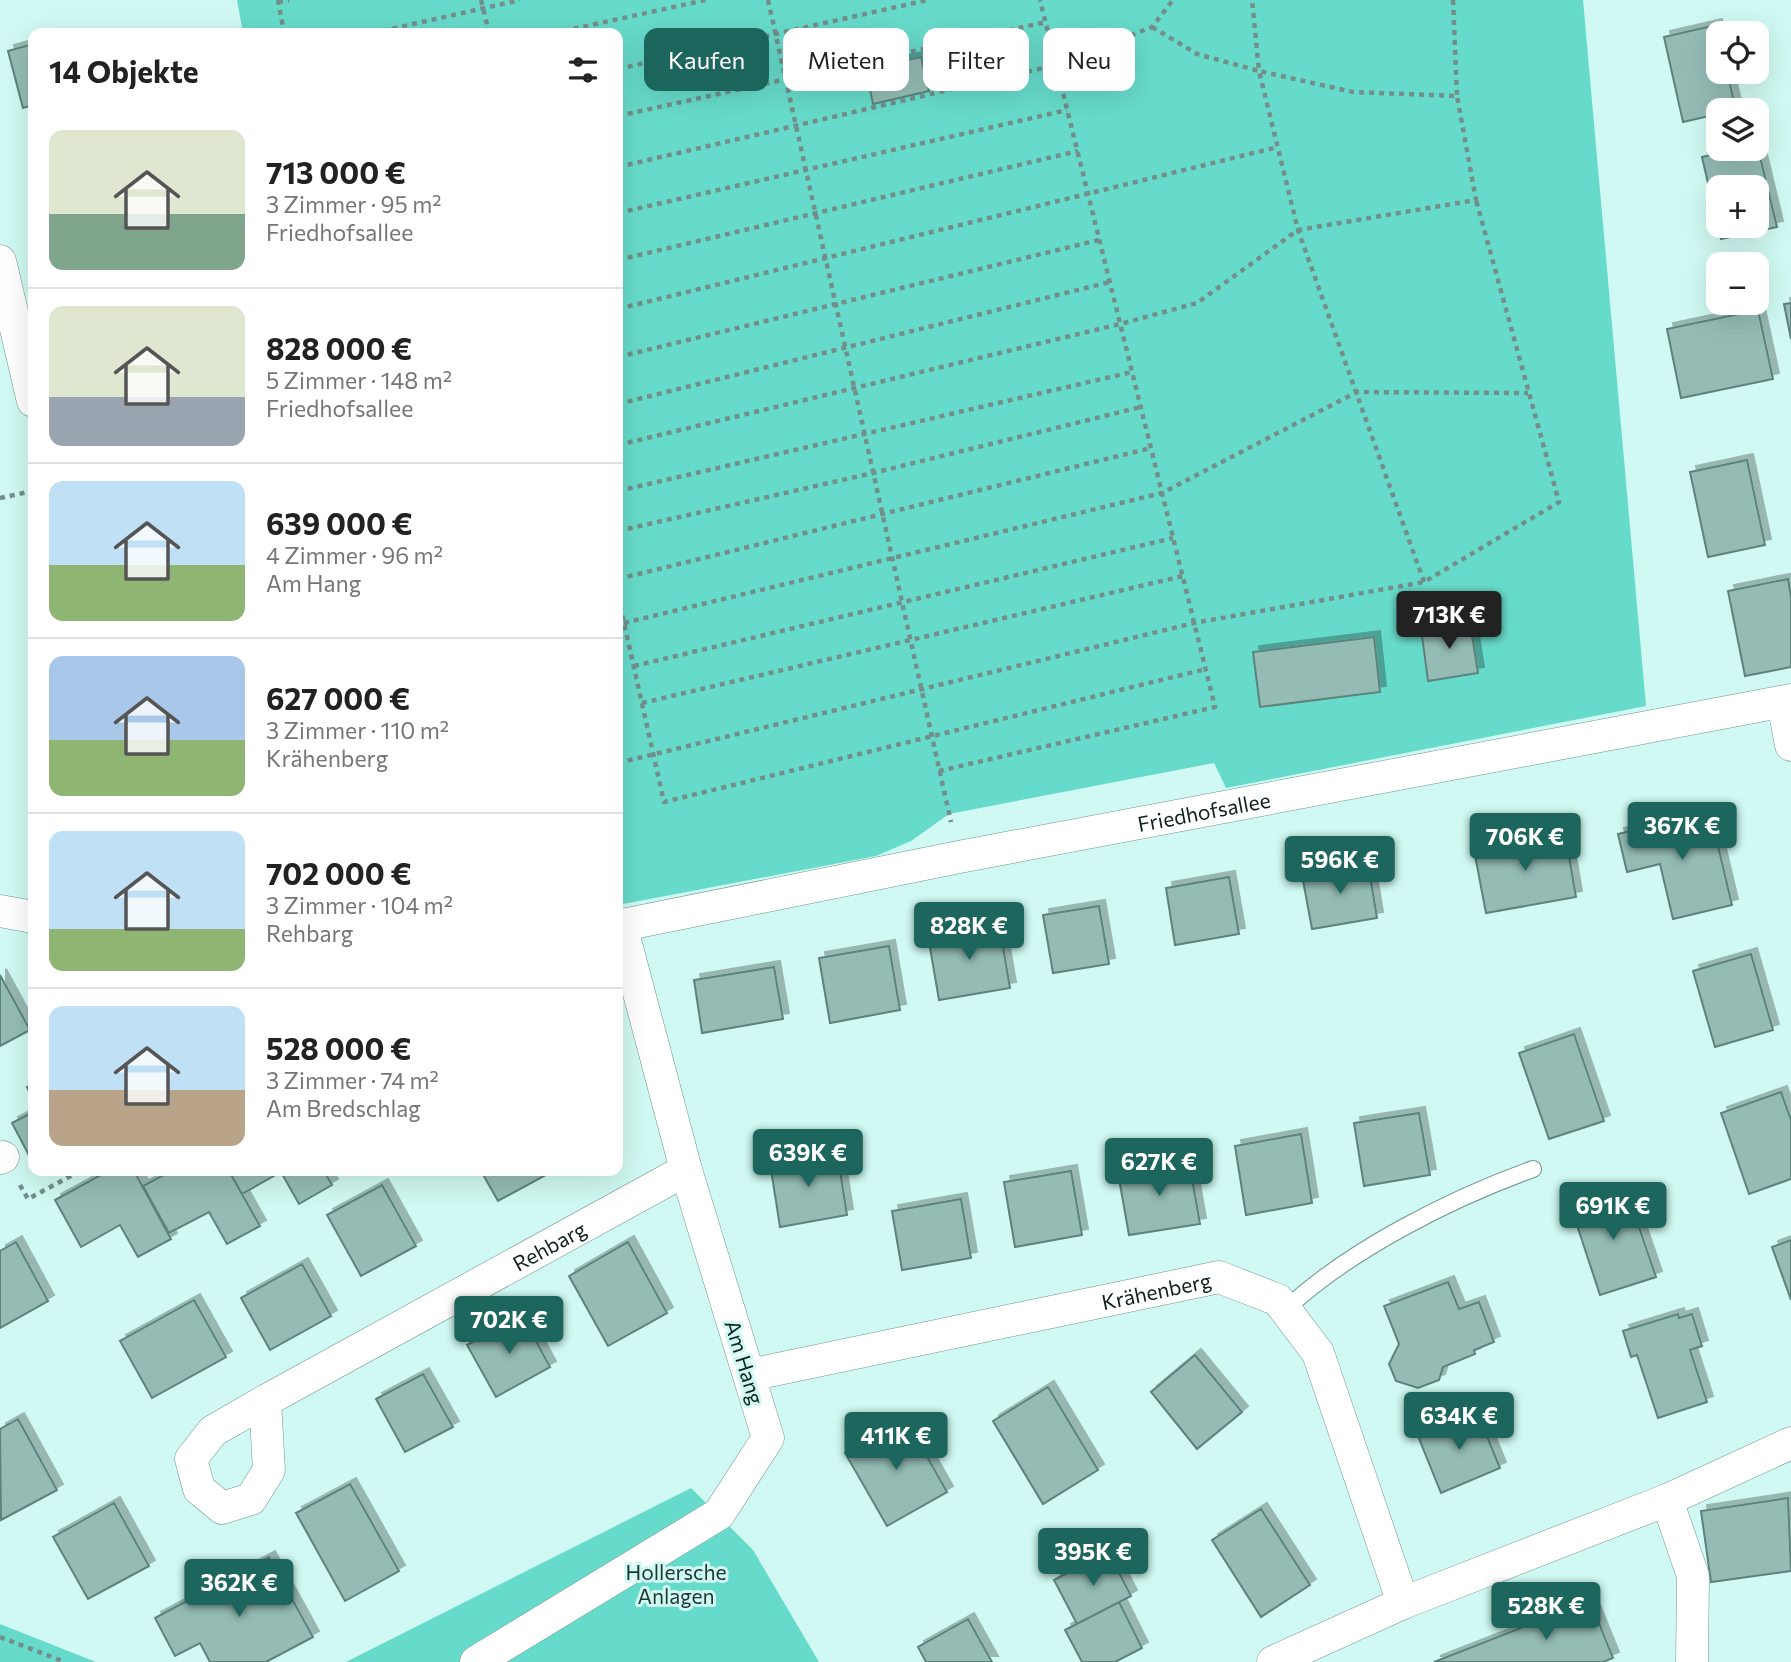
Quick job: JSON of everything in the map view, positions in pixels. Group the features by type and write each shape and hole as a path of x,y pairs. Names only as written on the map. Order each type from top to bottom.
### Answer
{"street":[{"path":"0,261 6,314 28,385"},
{"path":"1787,701 1791,745"},
{"name":"Friedhofsallee","path":"623,925 959,857 1787,701"},
{"path":"0,911 28,915"},
{"name":"Am Hang","path":"477,1662 719,1514 768,1438 686,1170 623,941"},
{"name":"Rehbarg","path":"265,1401 686,1170"},
{"name":"Krähenberg","path":"749,1374 1219,1278 1278,1300 1318,1353 1403,1603"},
{"path":"1272,1662 1403,1603 1667,1500 1791,1443"},
{"path":"1667,1500 1693,1576 1692,1662"}],"lane":[{"path":"1285,1310 1314,1283 1349,1259 1494,1184 1533,1170"}],"path":[{"path":"283,28 278,1 289,0"},
{"path":"481,0 488,28"},
{"path":"396,28 520,0"},
{"path":"577,28 706,0"},
{"path":"768,0 783,66"},
{"path":"623,68 928,0"},
{"path":"1040,0 1047,28"},
{"path":"1135,33 1152,26 1173,0"},
{"path":"1252,0 1259,71 1298,230 1424,582"},
{"path":"623,762 1194,623 1424,582 1559,502 1476,200 1457,96 1453,0"},
{"path":"909,52 1046,22"},
{"path":"1152,26 1197,54 1259,71 1353,92 1457,96"},
{"path":"623,166 1043,68"},
{"path":"623,115 783,80"},
{"path":"789,91 959,857"},
{"path":"939,771 1215,707 1062,91"},
{"path":"623,212 1067,110"},
{"path":"623,308 1089,196 1278,147"},
{"path":"623,259 1078,151"},
{"path":"623,444 1197,303 1298,230 1476,200"},
{"path":"623,356 1100,240"},
{"path":"623,403 1110,282"},
{"path":"623,490 1132,372"},
{"path":"624,623 1162,493 1357,392 1528,393"},
{"path":"623,530 873,473 1141,407"},
{"path":"623,578 1151,447"},
{"path":"0,498 28,492"},
{"path":"634,666 1173,538"},
{"path":"642,703 1183,576"},
{"path":"623,618 664,802 1206,668"},
{"path":"1,1157 28,1199 71,1176"},
{"path":"0,1637 65,1662"}],"green space":[{"path":"237,0 1583,0 1646,706 1226,788 1214,763 949,814 911,841 876,856 623,904 623,28 242,28"},
{"name":"Hollersche Anlagen","path":"691,1488 753,1550 819,1662 346,1662"},
{"path":"0,1624 96,1662 0,1662"}],"building":[{"path":"1706,27 1706,84 1730,84 1733,98 1706,98 1706,117 1683,122 1664,37"},
{"path":"28,45 28,106 23,108 8,51"},
{"path":"921,57 923,91 929,91 873,104 870,91 909,91 909,60"},
{"path":"1706,156 1706,161 1761,161 1764,175 1706,175 1702,157"},
{"path":"1769,194 1777,227 1769,229"},
{"path":"1791,303 1791,339 1784,304"},
{"path":"1734,315 1759,315 1773,379 1681,398 1667,329"},
{"path":"1747,460 1765,545 1708,557 1690,472"},
{"path":"1788,579 1791,597 1791,667 1745,676 1728,591"},
{"path":"1470,623 1478,673 1428,681 1421,628"},
{"path":"1374,637 1380,692 1260,707 1253,652"},
{"path":"1710,812 1732,905 1673,919 1660,864 1627,872 1618,834"},
{"path":"1565,833 1576,897 1486,913 1474,850"},
{"path":"1368,863 1377,918 1312,929 1302,875"},
{"path":"1229,877 1239,934 1175,945 1166,888"},
{"path":"1099,906 1109,964 1053,973 1043,915"},
{"path":"999,924 1010,988 939,1000 928,936"},
{"path":"889,946 900,1010 830,1023 819,958"},
{"path":"1751,954 1773,1030 1715,1047 1693,971"},
{"path":"774,967 783,1019 702,1033 694,980"},
{"path":"0,975 28,1026 28,1031 0,1046"},
{"path":"1574,1034 1604,1121 1549,1139 1519,1053"},
{"path":"1781,1092 1791,1120 1791,1179 1749,1194 1721,1113"},
{"path":"1419,1113 1430,1175 1364,1186 1354,1123"},
{"path":"28,1115 28,1153 12,1123"},
{"path":"1301,1134 1312,1203 1246,1215 1235,1146"},
{"path":"837,1152 847,1215 780,1227 770,1163"},
{"path":"1189,1161 1200,1224 1129,1235 1118,1173"},
{"path":"1071,1171 1082,1235 1015,1247 1004,1182"},
{"path":"99,1176 137,1176 171,1239 138,1257 120,1225 81,1247 55,1200"},
{"path":"162,1176 232,1176 260,1226 227,1244 209,1212 169,1233 143,1186"},
{"path":"232,1176 274,1176 242,1194"},
{"path":"283,1176 327,1176 332,1185 299,1204"},
{"path":"484,1176 544,1176 498,1201"},
{"path":"382,1185 416,1246 361,1276 327,1215"},
{"path":"1626,1189 1656,1277 1600,1295 1571,1207"},
{"path":"961,1199 971,1258 902,1270 892,1211"},
{"path":"1791,1240 1791,1300 1772,1247"},
{"path":"16,1242 48,1301 0,1328 0,1251"},
{"path":"628,1242 667,1313 608,1346 569,1276"},
{"path":"302,1264 331,1316 270,1350 241,1298"},
{"path":"1448,1282 1459,1309 1479,1302 1494,1342 1474,1350 1475,1354 1443,1367 1439,1380 1418,1388 1396,1381 1389,1364 1399,1344 1384,1306"},
{"path":"194,1300 226,1357 152,1398 120,1341"},
{"path":"1678,1314 1679,1318 1692,1314 1702,1346 1690,1350 1707,1402 1658,1418 1637,1355 1631,1357 1623,1331"},
{"path":"522,1315 550,1367 496,1397 467,1345"},
{"path":"1195,1355 1242,1412 1197,1449 1151,1392"},
{"path":"423,1374 453,1427 405,1452 376,1399"},
{"path":"1048,1387 1098,1470 1043,1504 993,1421"},
{"path":"1477,1412 1500,1468 1441,1493 1418,1436"},
{"path":"18,1419 57,1490 1,1520 0,1429"},
{"path":"906,1419 947,1492 887,1526 845,1453"},
{"path":"350,1484 399,1571 345,1601 296,1513"},
{"path":"1788,1498 1791,1571 1711,1582 1701,1511"},
{"path":"114,1503 149,1566 88,1599 53,1537"},
{"path":"1261,1509 1310,1585 1261,1617 1212,1540"},
{"path":"1108,1551 1131,1596 1077,1624 1054,1580"},
{"path":"269,1557 313,1637 266,1662 210,1662 200,1643 175,1656 155,1618"},
{"path":"1590,1601 1613,1658 1603,1662 1434,1662"},
{"path":"1119,1602 1142,1648 1115,1662 1082,1662 1065,1630"},
{"path":"968,1619 992,1662 926,1662 918,1647"}]}
